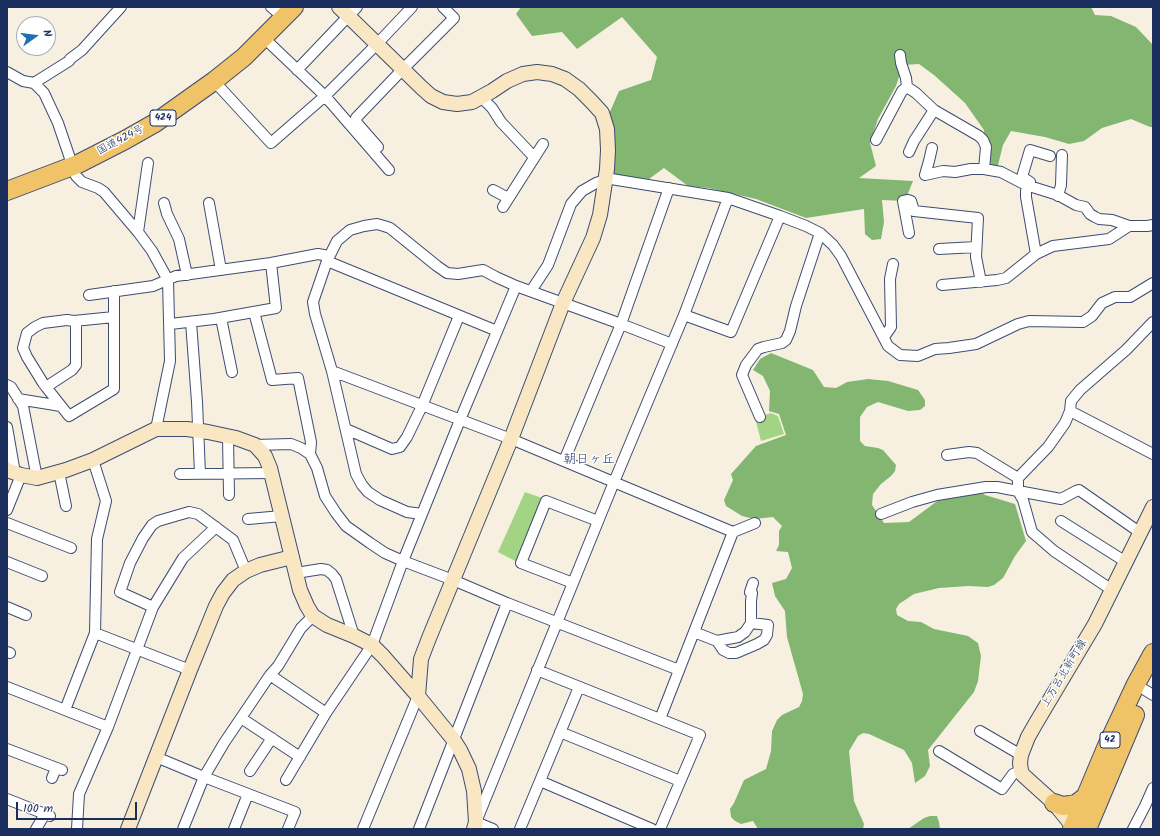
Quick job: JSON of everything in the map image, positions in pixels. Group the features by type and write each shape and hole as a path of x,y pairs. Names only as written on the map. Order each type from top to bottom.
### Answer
{"highway":[{"name":"国道424号","path":"7,191 73,166 155,123 214,81 244,57 264,38 283,11"},
{"name":"42","path":"1077,828 1085,797 1106,748 1136,684 1153,653"},
{"name":"42","path":"1077,828 1149,693 1153,674"},
{"path":"1054,803 1063,806 1070,806 1076,804 1085,797"}],"street":[{"path":"34,83 69,61 82,50 121,7"},
{"path":"214,81 271,143 325,96 412,7"},
{"path":"378,147 357,123 356,118 454,18 443,7"},
{"path":"297,70 348,10 402,70 431,96 443,102 457,104 472,102 481,98 507,81 523,74 537,72 552,74 565,79 579,89 602,113 607,129 608,150 605,179 600,215 593,238 564,303 511,439 421,659 418,696 363,829"},
{"path":"264,38 325,96 389,170"},
{"path":"900,55 907,87 916,93 934,110 979,136 983,140 986,147 984,169"},
{"path":"7,72 23,80 34,83 44,93 58,123 76,176 82,182 104,192 152,251 168,280 170,361 156,429"},
{"path":"876,140 902,91 907,87"},
{"path":"481,98 492,108 501,122 534,157"},
{"path":"934,110 923,144 929,161 925,175 971,169 984,169 1002,172 1029,186 1085,207 1090,214 1099,219 1112,220 1128,226 1153,225"},
{"path":"494,190 506,202 543,144"},
{"path":"909,152 923,144"},
{"path":"1036,254 1026,197 1026,191 1030,182 1022,177 1030,150 1050,156"},
{"path":"1058,196 1061,179 1062,155"},
{"path":"138,232 148,163"},
{"path":"531,291 548,265 571,204 582,191 596,182 605,179 728,198 780,216 820,233 833,245 841,256 888,346 900,355 918,356 935,349 976,344 1018,324 1029,321 1083,322 1092,316 1102,303 1115,297 1130,297 1153,284"},
{"path":"564,461 621,324 669,188"},
{"path":"475,826 537,670 684,315 728,198"},
{"path":"909,233 903,201 912,201 914,211 978,218 976,257 981,282"},
{"path":"164,203 167,214 179,239 187,275"},
{"path":"209,203 221,270"},
{"path":"684,315 731,332 780,216"},
{"path":"422,514 407,512 380,500 368,492 356,474 332,371 315,314 313,302 328,259 337,242 350,230 377,224 390,228 447,273 458,274 483,270 516,286 672,344"},
{"path":"942,285 981,282 1006,278 1036,254 1053,246 1109,239 1128,226"},
{"path":"760,417 742,375 746,365 758,349 764,346 782,343 786,340 820,233"},
{"path":"939,248 976,247"},
{"path":"89,295 153,286 176,276 270,263 318,254 459,316 498,331"},
{"path":"170,324 221,318 276,308 270,263"},
{"path":"884,337 891,327 890,279 893,264"},
{"path":"286,780 326,713 372,645 403,561 516,286"},
{"path":"114,291 114,316 114,389 69,416 43,383 26,357 23,348 28,333 43,323 67,320 76,321 114,316"},
{"path":"254,312 272,380 298,378 311,442 310,454"},
{"path":"346,429 392,449 400,447 407,437 422,406 459,316"},
{"path":"221,318 232,372"},
{"path":"46,387 76,366 76,321"},
{"path":"192,322 200,474"},
{"path":"1112,590 1054,551 1032,532 1023,500 1018,490 1018,478 1048,447 1065,423 1070,411 1071,401 1080,390 1126,350 1153,322"},
{"path":"332,371 511,439 734,532"},
{"path":"7,385 11,386 23,406 37,478"},
{"path":"18,398 61,406"},
{"path":"1070,411 1153,454"},
{"path":"7,427 14,473 7,510"},
{"path":"14,473 37,478 59,472 94,460 156,429 187,429 228,437 255,445 291,444 310,454 317,468 325,496 346,526 385,553 679,670"},
{"path":"228,437 229,495"},
{"path":"255,445 265,456 272,473 300,590 307,606 313,616 327,625 372,645 418,696 453,740 460,750 468,769 474,791 475,826"},
{"path":"947,455 969,452 977,454 1018,478"},
{"path":"65,710 95,633 97,539 106,501 94,460"},
{"path":"59,472 66,506"},
{"path":"180,474 272,473"},
{"path":"880,514 912,502 986,487 1018,490 1060,499 1076,491 1081,491 1141,532"},
{"path":"573,583 522,563 546,501 598,522"},
{"name":"上万呂北新町線","path":"1021,771 1021,755 1028,737 1095,624 1153,507"},
{"path":"153,607 120,592 133,557 143,538 152,525 158,521 189,512 198,514 232,540 246,570"},
{"path":"248,519 282,516"},
{"path":"1061,521 1126,562"},
{"path":"7,523 71,548"},
{"path":"660,719 734,532 755,523"},
{"path":"77,829 79,794 108,727 153,607 183,558 216,527"},
{"path":"128,829 190,670 216,606 223,593 233,580 246,570 292,556"},
{"path":"7,562 42,576"},
{"path":"296,573 321,569 327,570 332,574 336,579 354,636"},
{"path":"694,632 717,641 738,637 745,632 751,623 752,593 750,592 753,583"},
{"path":"419,829 508,603"},
{"path":"7,607 26,615"},
{"path":"183,829 204,777 224,743 270,674 278,666 301,628 313,616"},
{"path":"717,641 723,650 729,653 736,653 764,640 768,625 751,623"},
{"path":"95,633 190,670"},
{"path":"537,670 700,735 660,829"},
{"path":"270,674 326,713"},
{"path":"7,687 108,727"},
{"path":"520,829 579,687"},
{"path":"241,718 300,757"},
{"path":"980,731 1021,755"},
{"path":"560,732 680,781"},
{"path":"250,771 272,738"},
{"path":"7,749 59,769 52,778"},
{"path":"939,751 1002,788 1013,774 1021,771 1026,779 1054,803 1077,828"},
{"path":"156,757 295,812 288,829"},
{"path":"540,781 652,829"},
{"path":"1133,829 1153,788"},
{"path":"234,829 248,794"},
{"path":"7,799 47,815 36,829"},
{"path":"475,826 493,829"}],"green space":[{"path":"521,7 1091,7 1095,15 1111,16 1136,27 1153,45 1153,127 1131,119 1102,128 1084,141 1069,144 1045,137 1011,131 1003,145 997,169 985,159 984,130 965,103 934,75 919,64 903,65 896,86 878,119 870,143 876,166 859,178 913,181 905,201 882,200 884,222 881,239 872,240 865,234 864,209 806,218 756,199 708,188 688,186 664,168 649,179 616,176 612,171 615,142 609,114 619,91 651,80 657,57 622,17 577,49 562,32 532,36 516,14"},
{"path":"771,353 813,370 824,387 836,388 847,382 868,379 888,381 918,390 925,400 925,406 920,410 908,411 878,402 867,407 860,417 860,441 865,446 883,450 896,465 895,471 873,494 872,505 884,523 909,522 940,499 974,488 985,495 1015,504 1026,541 1015,556 1003,578 994,585 988,587 969,586 939,588 914,594 899,604 896,609 897,615 908,621 921,622 934,629 968,636 978,643 981,656 978,681 974,692 928,750 930,766 925,776 915,783 912,763 904,750 869,734 863,733 858,736 849,751 854,801 864,824 863,829 758,829 753,821 741,824 731,817 730,809 744,780 766,769 771,751 772,731 777,720 782,715 799,707 803,694 787,637 785,611 775,596 772,583 786,579 792,568 788,552 776,551 779,545 779,531 782,526 773,517 755,519 742,516 726,506 724,500 733,480 731,474 756,446 786,435 779,414 769,411 770,391 763,376 753,370 760,359"},
{"path":"771,413 778,416 784,434 761,441 755,418"},
{"path":"525,492 542,498 517,562 498,552"},
{"path":"937,816 940,829 908,829 924,818"}],"district":[{"name":"朝日ヶ丘","path":"589,461"}]}
